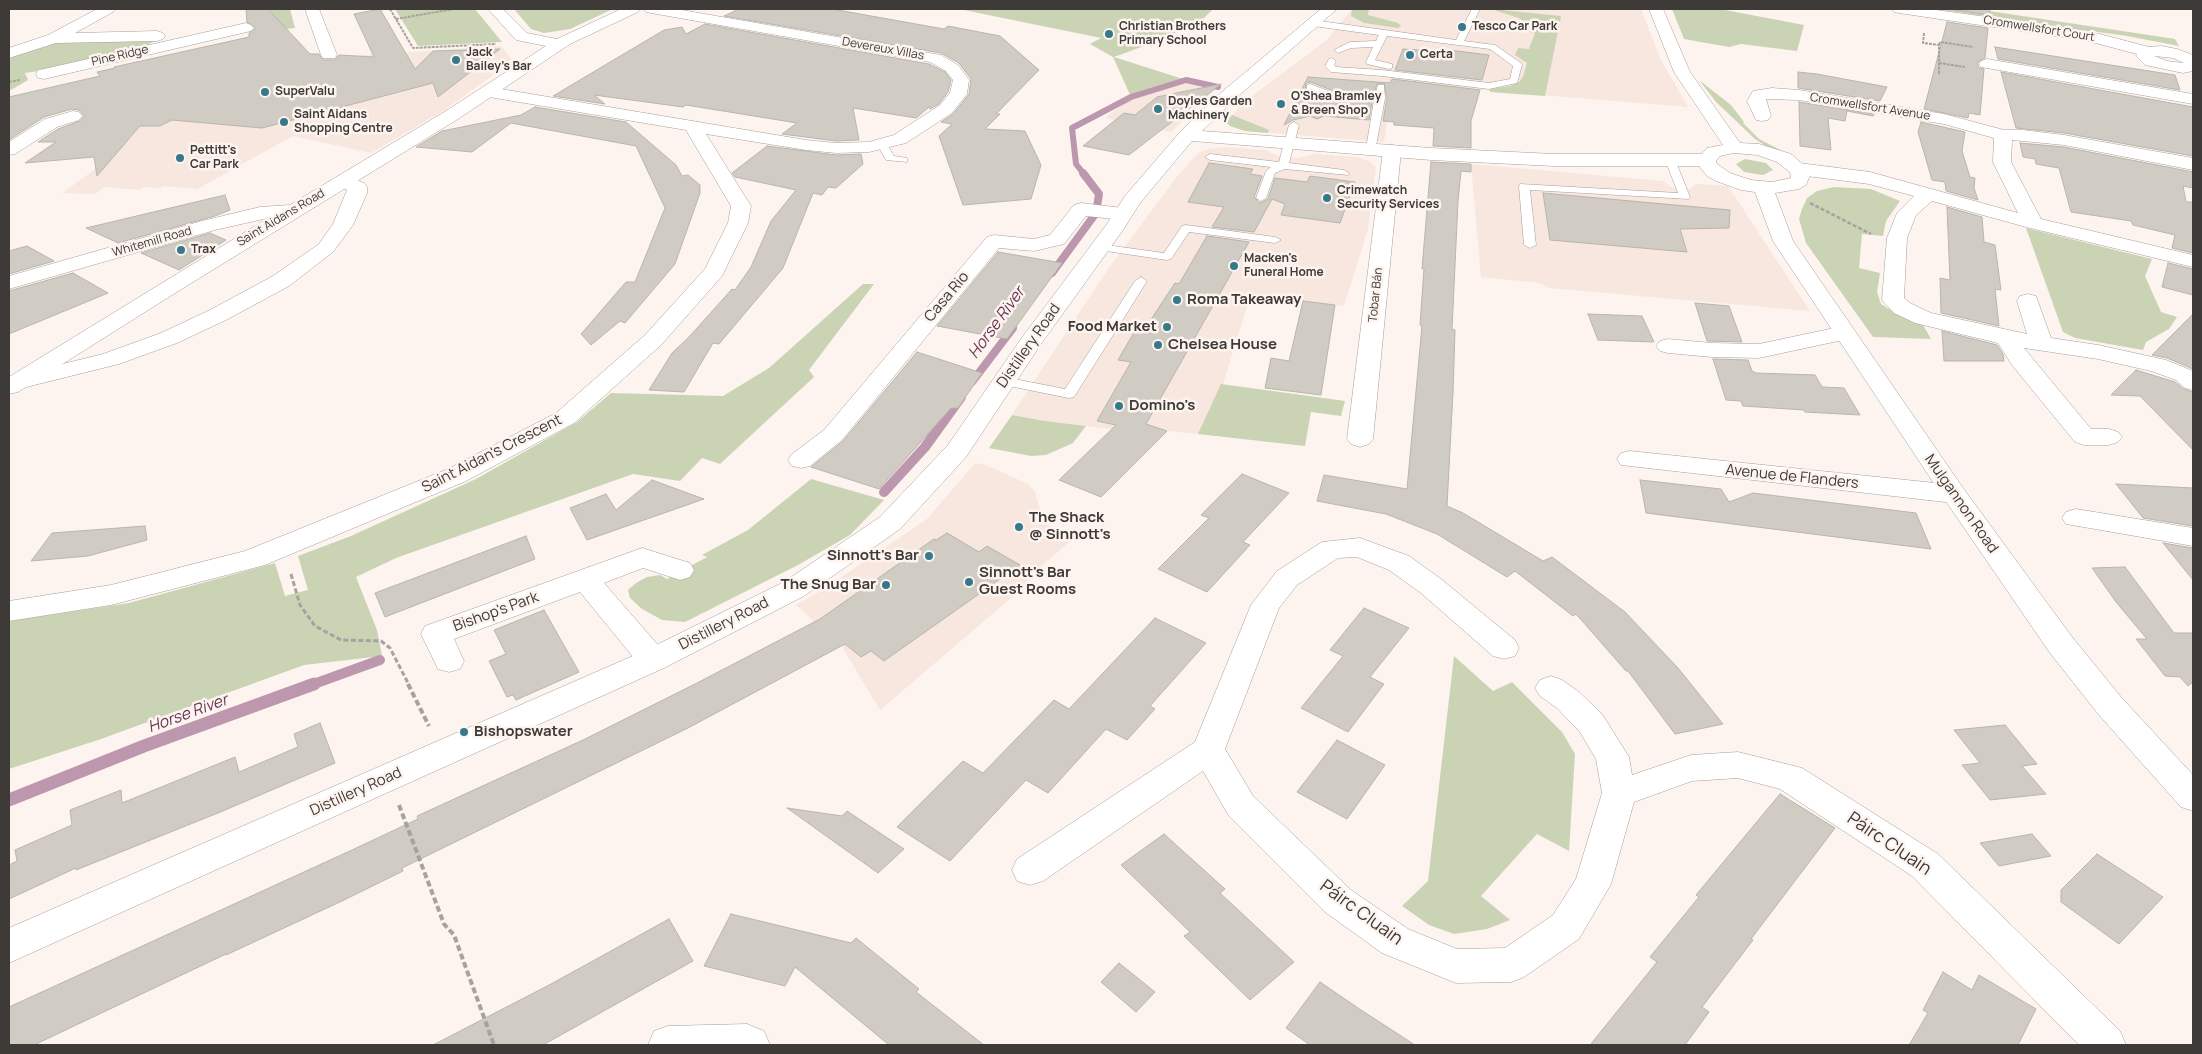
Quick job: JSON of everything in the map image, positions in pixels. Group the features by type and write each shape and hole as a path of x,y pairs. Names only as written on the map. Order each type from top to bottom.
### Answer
{"street":[{"name":"Pine Ridge","path":"9,53 54,38 108,9"},
{"path":"312,9 329,55"},
{"path":"495,9 522,37 560,44"},
{"name":"Saint Aidans Road","path":"13,385 489,92 560,44 633,9"},
{"name":"Devereux Villas","path":"651,9 935,58 952,68 961,80 958,94 946,109 911,134 869,147 826,147 692,126"},
{"name":"Distillery Road","path":"9,946 653,660 794,590 890,523 957,451 1004,381 1116,226 1103,211 1230,95 1330,9"},
{"path":"1656,9 1682,72 1734,148"},
{"name":"Cromwellsfort Court","path":"1899,9 2088,36 2124,44 2148,52 2144,56 2146,59 2158,64 2188,62 2193,76"},
{"name":"Pine Ridge","path":"44,74 246,28"},
{"name":"Pine Ridge","path":"54,38 160,36 196,38"},
{"path":"522,37 516,40 528,66"},
{"path":"1987,64 2193,99"},
{"path":"489,92 692,126"},
{"name":"Cromwellsfort Avenue","path":"1762,116 1756,101 1759,95 1772,93 1799,95 1944,119 2003,135 2023,135 2064,140 2193,164"},
{"path":"9,150 51,123 73,116"},
{"name":"Saint Aidan's Crescent","path":"9,611 111,595 225,567 282,547 457,475 565,418 653,340 714,271 728,246 741,206 692,126"},
{"path":"1187,135 1291,134 1382,150 1554,160 1671,162 1707,160 1714,152 1734,148 1772,153 1793,163 1802,175 1799,181 1772,188 1734,182 1714,172 1707,160"},
{"path":"2003,135 2002,162 2032,222"},
{"name":"Tobar Bán","path":"1360,439 1382,150"},
{"path":"1799,169 1870,178 2032,222 2193,261"},
{"path":"13,385 104,361 173,337 280,281 326,248 343,225 357,193 357,187 343,181"},
{"name":"Mulgannon Road","path":"1772,188 1783,241 1954,494 2061,645 2110,706 2193,797"},
{"path":"1927,195 1907,213 1891,249 1893,300 1902,308 1935,322 2007,338 2098,352 2158,365 2184,375 2193,383"},
{"name":"Casa Rio","path":"801,460 833,434 994,241 1034,245 1057,240 1081,208 1103,211"},
{"name":"Whitemill Road","path":"9,283 209,225 260,213 297,209"},
{"path":"2028,301 2042,344"},
{"path":"1668,346 1712,350 1759,351 1844,333"},
{"path":"2007,338 2020,360 2084,437 2109,437"},
{"name":"Avenue de Flanders","path":"1630,459 1954,494"},
{"path":"2076,518 2193,537"},
{"path":"1030,870 1208,750 1266,606 1287,578 1332,549 1360,547 1399,563 1431,586 1504,648"},
{"name":"Bishop's Park","path":"450,661 436,634 642,558 680,570"},
{"path":"585,579 653,660"},
{"name":"Páirc Cluain","path":"1208,750 1241,806 1338,901 1395,941 1456,966 1511,965 1566,927 1593,884 1619,793 1612,757 1591,723 1568,700 1551,688"},
{"name":"Páirc Cluain","path":"1619,793 1691,768 1738,765 1790,778 1925,865 2106,1045"},
{"path":"668,1045 747,1043 750,1045"}],"lane":[{"path":"1459,43 1476,9"},
{"path":"1313,24 1492,47 1518,64 1514,81"},
{"path":"1384,33 1370,62 1376,65 1489,86 1514,81"},
{"path":"1338,50 1350,45 1378,44"},
{"path":"1332,61 1328,66 1334,70 1428,75 1442,72"},
{"path":"1483,77 1514,81"},
{"path":"1310,87 1330,95 1380,98"},
{"path":"1382,87 1380,98 1382,150"},
{"path":"1283,166 1291,134"},
{"path":"882,144 890,158 903,160"},
{"path":"1210,157 1344,173"},
{"path":"1530,245 1524,186 1685,197 1671,162"},
{"path":"1261,198 1271,171 1283,166"},
{"path":"1099,247 1167,257 1186,228 1275,240"},
{"path":"1004,381 1069,394 1141,281"}],"path":[{"path":"390,9 414,48 499,44"},
{"path":"396,19 454,9"},
{"path":"1926,13 1923,43 1939,45 1938,74"},
{"path":"1772,188 1869,233 1891,249"},
{"path":"282,547 300,605 315,626 341,640 381,641 390,648 443,753"},
{"path":"388,777 444,924 454,935 494,1045"}],"shaded area":[{"path":"1352,9 1641,9 1660,58 1688,107 1393,83 1384,142 1245,131 1230,126 1226,122 1244,102 1327,40"},
{"name":"Saint Aidans Shopping Centre","path":"501,46 511,59 504,67 445,110 371,153 293,136 197,189 164,186 160,188 145,187 140,190 104,187 95,194 62,193 115,155 141,126 288,60"},
{"path":"1186,80 1218,87 1171,132 1105,118 1131,97"},
{"path":"1225,147 1266,150 1275,155 1297,158 1315,154 1357,157 1371,162 1376,167 1368,229 1344,306 1251,294 1207,435 1162,430 1155,427 1148,432 1127,431 1012,415 1108,269 1176,178 1197,154 1208,149"},
{"path":"1471,164 1663,181 1671,187 1690,189 1696,184 1728,186 1810,311 1549,288 1540,283 1481,277"},
{"path":"975,463 986,465 1028,484 1035,492 1039,507 1044,515 1039,522 1076,536 1033,573 1019,591 880,710 842,647 796,605 824,589 927,519"}],"green space":[{"path":"256,9 290,9 295,28 274,30 250,14"},
{"path":"395,9 475,9 502,42 418,46"},
{"path":"514,9 613,9 570,29 544,33 531,29"},
{"name":"Christian Brothers Primary School","path":"959,9 1213,9 1199,23 1114,57 1186,80 1131,97 1113,57 1090,44 1101,38"},
{"path":"1352,9 1369,9 1368,15 1398,23 1401,26 1398,28 1364,23 1351,16"},
{"path":"1491,9 1561,16 1545,96 1490,92 1490,89 1510,86 1519,82 1523,77 1527,63 1515,55 1518,48 1529,49 1535,33 1529,32 1532,26 1519,18"},
{"path":"1672,9 1720,9 1804,25 1797,51 1741,44 1729,47 1684,39"},
{"path":"1934,9 1976,9 2175,39 2179,46 2127,36"},
{"path":"156,40 141,49 59,68 25,73 28,80 11,90 9,89 9,56 51,42"},
{"path":"1699,80 1731,105 1743,123 1759,139 1788,154 1767,147 1755,139 1716,102"},
{"path":"1232,115 1269,130 1268,133 1245,131 1230,126 1226,122"},
{"path":"1745,159 1766,163 1773,170 1763,175 1744,172 1736,164"},
{"path":"1834,187 1871,189 1900,201 1886,221 1883,236 1862,234 1859,268 1880,273 1877,292 1881,304 1900,316 1923,325 1931,339 1873,337 1806,243 1799,219 1807,198 1817,191"},
{"path":"2026,228 2152,259 2145,276 2161,312 2177,317 2169,329 2146,342 2143,350 2075,338 2063,332"},
{"path":"863,284 874,284 809,370 814,377 720,464 702,458 680,481 633,474 396,558 356,577 377,630 382,656 304,665 101,739 9,769 9,621 129,603 275,563 285,596 308,590 298,556 351,536 476,479 577,422 611,393 723,396 769,368"},
{"path":"1221,384 1345,401 1341,416 1311,412 1305,446 1198,434"},
{"path":"1012,415 1086,426 1073,443 1046,455 1031,456 989,448"},
{"path":"811,479 884,500 850,535 798,565 685,622 662,620 642,609 630,598 628,590 636,583 647,577 660,575 667,579 707,557 702,555 748,530"},
{"path":"1454,656 1493,691 1512,682 1562,732 1575,754 1569,851 1537,834 1481,896 1510,920 1487,929 1454,934 1429,925 1402,906 1428,881"}],"building":[{"path":"246,9 268,9 310,54 319,54 323,60 335,60 339,55 374,57 354,14 380,9 415,69 433,51 500,49 438,97 433,83 262,128 172,120 160,126 140,126 97,176 94,157 25,163 56,142 38,142 58,129 80,121 84,116 79,110 72,109 44,117 9,140 9,97 100,76 97,72 114,67 249,37 249,33 256,28 247,22"},
{"path":"739,9 832,9 944,29 948,26 1000,36 1039,70 996,114 1000,114 985,129 1025,131 1041,165 1031,199 963,205 939,136 952,124 941,122 953,114 969,94 971,79 959,63 941,53 724,16"},
{"path":"1950,9 1990,9 1989,15"},
{"path":"1947,22 1988,28 1985,58 1977,63 1979,68 1984,69 1980,115 1969,113 1968,118 1924,109"},
{"path":"705,24 929,64 945,72 951,80 948,92 939,104 930,109 929,107 916,118 853,108 859,140 836,141 782,134 797,123 686,105 683,107 594,95 605,104 553,96 664,30 682,27 686,34"},
{"path":"1995,47 2175,75 2180,90 1998,59"},
{"path":"1403,49 1449,52 1449,50 1489,55 1482,80 1395,70"},
{"path":"1798,72 1887,87 1880,101 1798,88"},
{"path":"2001,72 2193,107 2193,156 2064,133 2016,128"},
{"path":"1308,77 1390,83 1392,79 1480,90 1471,121 1471,148 1433,146 1434,128 1394,125 1394,122 1383,121 1387,98 1384,83 1377,84 1374,93 1331,90 1311,82 1306,83 1306,91 1326,99 1372,102 1369,120 1324,116 1317,119 1310,116 1293,120 1284,125"},
{"path":"1221,84 1129,155 1083,146 1124,113 1135,115 1157,97"},
{"path":"1799,102 1874,114 1873,116 1847,111 1845,121 1828,118 1831,150 1800,146"},
{"path":"535,107 626,122 676,165 682,176 688,175 700,185 700,193 675,264 625,323 620,321 591,345 581,334 626,282 635,282 665,208 636,146 511,123 472,152 416,147 442,131 521,115"},
{"path":"1921,122 1965,132 1962,151 1970,177 1975,178 1974,188 1978,200 1946,191 1945,182 1932,180 1918,132"},
{"path":"2020,143 2064,147 2193,172 2193,188 2183,186 2186,202 2193,202 2193,253 2172,248 2175,235 2133,225 2131,221 2071,212 2059,168 2036,164 2035,159 2023,157"},
{"path":"767,146 836,155 861,154 863,164 836,188 828,187 822,195 813,193 783,268 719,344 713,343 684,392 649,390 672,353 732,289 735,290 751,267 771,221 796,190 735,177 732,173"},
{"path":"1431,162 1471,164 1471,172 1461,171 1458,201 1452,329 1455,330 1453,392 1447,506 1463,513 1543,561 1552,557 1625,612 1678,668 1723,724 1675,734 1628,671 1576,614 1573,616 1515,571 1507,577 1437,534 1386,514 1317,501 1324,475 1407,489 1422,326 1420,325 1424,269 1422,269"},
{"path":"1209,163 1253,169 1250,174 1262,176 1254,197 1260,203 1268,199 1275,178 1307,182 1310,176 1355,182 1340,223 1281,215 1285,204 1272,199 1254,232 1212,227 1224,207 1188,202"},
{"path":"1543,193 1730,210 1729,228 1680,229 1687,252 1550,240"},
{"path":"225,195 230,210 215,216 118,243 86,228"},
{"path":"1947,207 1982,217 1984,242 1995,245 2001,290 1995,289 1999,326 1941,313 1940,278 1950,280"},
{"name":"Trax","path":"210,233 226,240 179,270 141,253"},
{"path":"1207,236 1249,242 1146,424 1167,431 1101,497 1059,480 1116,425 1097,421 1131,362 1118,360 1136,329 1144,330 1175,283 1179,284"},
{"path":"27,246 54,261 9,274 9,251"},
{"path":"998,252 1062,263 1007,339 937,326"},
{"path":"2168,263 2193,269 2193,295 2162,287"},
{"path":"73,273 108,293 9,334 9,291"},
{"path":"1303,301 1335,305 1321,395 1265,388 1271,358 1289,361"},
{"path":"1695,303 1729,306 1742,342 1707,341"},
{"path":"1588,314 1642,316 1654,342 1598,340"},
{"path":"2193,314 2193,369 2167,358 2152,355"},
{"path":"1942,331 1997,345 2003,354 2004,361 1944,361"},
{"path":"917,352 982,373 958,408 951,408 879,489 811,467 843,441"},
{"path":"1713,359 1748,360 1752,371 1756,373 1815,375 1822,387 1844,388 1860,415 1743,406 1741,401 1726,400"},
{"path":"2136,370 2175,382 2184,389 2193,392 2193,450 2140,396 2111,395"},
{"path":"1242,474 1289,493 1243,542 1250,545 1207,592 1158,569 1209,518 1201,515"},
{"path":"652,480 704,499 587,540 570,508 606,494 616,510"},
{"path":"1640,480 1721,489 1729,502 1753,493 1916,513 1931,549 1646,513"},
{"path":"2116,484 2193,488 2193,526 2143,518"},
{"path":"145,526 147,540 88,556 31,561 52,533"},
{"path":"947,533 979,552 987,546 1020,565 884,661 871,651 861,657 845,644 688,728 402,868 403,871 342,901 34,1045 9,1045 9,1007 418,819 417,816 583,740 697,683 820,619 934,539 936,540"},
{"path":"526,536 535,559 385,617 375,593"},
{"path":"2163,543 2193,548 2193,580"},
{"path":"2125,567 2174,633 2193,633 2193,682 2188,686 2180,677 2165,676 2136,639 2147,639 2116,602 2092,568"},
{"path":"1364,608 1409,628 1370,677 1384,684 1348,732 1301,708 1343,656 1330,650"},
{"path":"544,610 579,672 516,700 513,695 507,697 489,661 506,654 494,630"},
{"path":"1155,618 1206,643 1150,706 1155,709 1127,740 1106,729 1048,793 1026,780 950,861 897,827 963,761 983,773 1054,700 1069,709"},
{"path":"320,723 335,763 218,813 76,870 76,868 9,899 9,865 17,861 15,850 72,825 70,810 121,790 122,803 235,757 239,772 298,747 294,734"},
{"path":"2005,725 2037,764 2022,766 2046,794 1990,800 1962,765 1980,763 1954,730"},
{"path":"1337,740 1385,765 1347,819 1297,792"},
{"path":"1780,794 1835,828 1702,1007 1709,1012 1685,1045 1590,1045 1657,962 1650,957 1699,897 1696,895"},
{"path":"787,808 842,816 847,811 904,849 878,873"},
{"path":"1164,834 1225,889 1220,893 1294,962 1250,1000 1184,936 1190,932 1121,865"},
{"path":"2032,834 2051,856 1999,866 1980,843"},
{"path":"2097,854 2163,897 2119,944 2061,902 2061,890"},
{"path":"731,914 851,943 856,938 919,989 916,992 984,1045 889,1045 795,967 785,986 704,966"},
{"path":"669,919 693,961 543,1045 433,1045 551,984"},
{"path":"1119,963 1155,992 1136,1012 1101,982"},
{"path":"1943,972 1972,990 1979,975 2036,1009 2018,1045 1909,1045 1928,1013 1923,1010"},
{"path":"1320,982 1415,1045 1310,1045 1286,1028"}],"waterway":[{"path":"1084,174 1076,164 1072,128 1131,97 1186,80 1218,87"},
{"name":"Horse River","path":"1052,273 1096,213 1099,194 1083,173"},
{"name":"Horse River","path":"972,382 1013,328"},
{"name":"Horse River","path":"884,492 925,447 961,397"},
{"name":"Horse River","path":"311,685 380,660"},
{"name":"Horse River","path":"9,800 144,746 314,684"}],"place":[{"name":"Tesco Car Park","path":"1462,27"},
{"name":"Christian Brothers Primary School","path":"1109,34"},
{"name":"Certa","path":"1410,55"},
{"name":"Jack Bailey’s Bar","path":"456,60"},
{"name":"SuperValu","path":"265,92"},
{"name":"O'Shea Bramley & Breen Shop","path":"1281,104"},
{"name":"Doyles Garden Machinery","path":"1158,109"},
{"name":"Saint Aidans Shopping Centre","path":"284,122"},
{"name":"Pettitt's Car Park","path":"180,158"},
{"name":"Crimewatch Security Services","path":"1327,198"},
{"name":"Trax","path":"181,250"},
{"name":"Macken's Funeral Home","path":"1234,266"},
{"name":"Roma Takeaway","path":"1177,300"},
{"name":"Food Market","path":"1167,327"},
{"name":"Chelsea House","path":"1158,345"},
{"name":"Domino's","path":"1119,406"},
{"name":"The Shack @ Sinnott's","path":"1019,527"},
{"name":"Sinnott's Bar","path":"929,556"},
{"name":"Sinnott's Bar Guest Rooms","path":"969,582"},
{"name":"The Snug Bar","path":"886,585"},
{"name":"Bishopswater","path":"464,732"}]}
